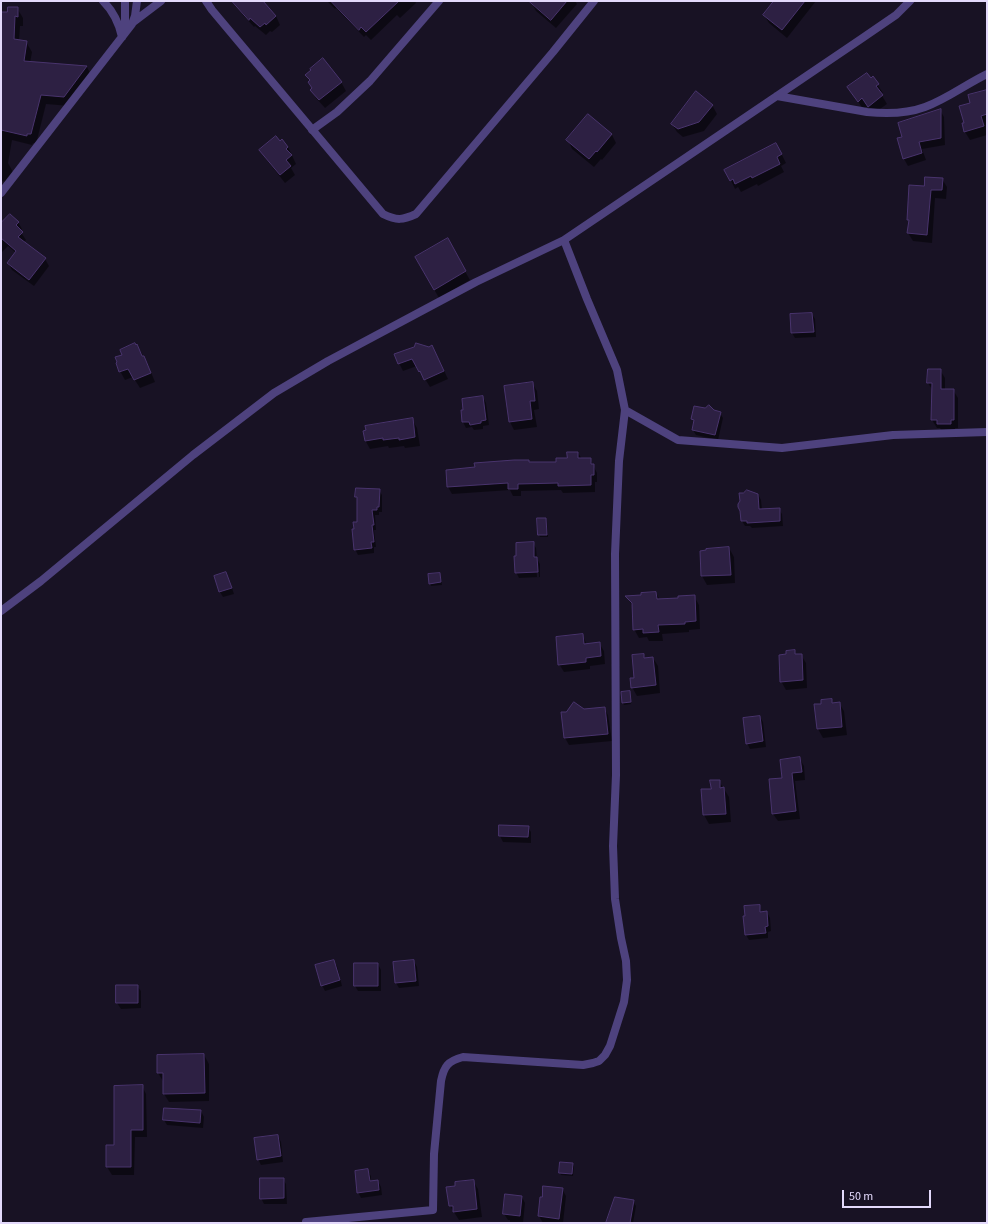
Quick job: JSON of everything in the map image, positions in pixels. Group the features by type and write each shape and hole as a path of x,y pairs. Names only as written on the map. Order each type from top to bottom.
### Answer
{"street":[{"path":"103,1 115,15 123,35"},
{"path":"123,35 125,1"},
{"path":"132,24 135,16 137,1"},
{"path":"1,193 132,24 161,1"},
{"path":"206,1 383,214 392,219 405,219 416,214 553,52 594,1"},
{"path":"312,130 337,112 370,81 439,1"},
{"path":"1,611 41,581 193,455 274,393 328,361 476,282 564,240 896,15 910,1"},
{"path":"777,96 866,112 900,113 917,110 934,104 987,74"},
{"path":"306,1222 433,1210 434,1154 441,1081 447,1065 454,1060 463,1058 583,1064 593,1063 605,1055 610,1046 624,1002 627,980 626,961 615,898 613,846 616,775 615,554 619,461 626,410 617,370 564,240"},
{"path":"626,410 678,440 782,448 893,435 987,432"}],"building":[{"path":"232,1 263,1 276,16 266,25 265,23 260,27 250,18 249,20"},
{"path":"331,1 399,1 366,32 361,27 359,30"},
{"path":"529,1 567,1 551,20"},
{"path":"774,1 805,1 782,30 763,15"},
{"path":"8,7 18,7 18,17 15,16 14,39 27,41 24,61 87,66 64,97 41,95 31,134 27,134 27,136 1,130 1,12 7,12"},
{"path":"323,58 342,82 319,100 310,90 312,88 308,82 310,80 305,75"},
{"path":"867,73 871,78 873,76 879,84 876,86 883,95 868,107 862,98 858,102 847,87"},
{"path":"987,90 987,114 981,116 984,126 964,132 962,123 964,123 959,106 970,103 968,95"},
{"path":"696,91 713,105 699,122 678,129 671,124"},
{"path":"941,109 941,138 919,142 922,153 903,159 897,138 902,137 898,123"},
{"path":"588,114 612,134 589,159 566,140"},
{"path":"276,136 280,141 282,139 288,147 286,149 292,155 286,160 291,166 280,175 259,150"},
{"path":"776,143 782,154 777,157 780,164 752,178 751,176 735,184 733,179 730,181 724,170"},
{"path":"925,177 943,178 942,190 931,190 927,235 907,233 909,220 907,220 909,185 924,186"},
{"path":"10,214 19,222 16,225 23,232 18,237 46,258 29,280 7,263 16,251 1,238 1,223"},
{"path":"448,238 466,271 434,290 415,257"},
{"path":"812,313 814,332 791,333 790,314"},
{"path":"135,343 136,345 137,344 142,356 144,356 151,373 134,380 128,369 119,372 115,357 122,355 120,350"},
{"path":"416,343 429,347 432,345 444,371 424,380 412,359 398,364 394,354 414,347"},
{"path":"928,369 941,369 941,389 954,389 954,420 951,420 951,424 937,424 937,420 931,420 932,383 927,383"},
{"path":"533,382 535,401 530,401 532,419 509,422 504,386"},
{"path":"483,396 486,420 481,421 481,423 470,425 469,422 462,422 462,399"},
{"path":"709,405 714,410 721,412 715,435 692,430 694,420 691,419 694,406 705,408"},
{"path":"413,418 415,437 399,440 399,438 383,440 383,438 365,441 363,431 366,430 365,426"},
{"path":"567,452 578,452 578,458 591,458 591,464 594,464 594,475 591,475 591,485 558,486 558,483 518,484 518,489 508,489 508,483 447,487 446,470 475,467 474,463 514,460 529,460 529,462 556,462 556,458 567,458"},
{"path":"356,488 380,489 379,507 377,507 377,510 372,510 374,542 371,542 372,548 354,550 352,529 354,529 353,522 357,522 357,497 355,497"},
{"path":"747,490 758,494 759,509 780,508 780,521 747,523 747,521 741,521 738,507 740,501 739,493 743,493"},
{"path":"537,518 546,518 547,535 538,535"},
{"path":"534,542 534,557 537,557 538,572 515,573 514,556 516,556 516,543"},
{"path":"729,547 731,575 701,576 700,551"},
{"path":"226,572 232,588 219,592 214,576"},
{"path":"440,573 441,582 429,584 428,574"},
{"path":"656,592 657,599 678,598 678,596 695,595 696,621 685,622 685,624 658,625 659,632 643,633 643,629 633,630 632,603 625,596"},
{"path":"583,634 584,644 600,642 601,656 586,658 586,662 558,665 556,637"},
{"path":"795,650 795,654 802,654 803,680 780,682 779,655 786,654 786,651"},
{"path":"644,654 644,658 653,657 656,685 631,688 630,678 634,678 632,655"},
{"path":"630,691 631,702 622,703 621,692"},
{"path":"832,699 832,703 840,702 842,727 817,729 814,704 821,704 821,700"},
{"path":"574,702 584,709 605,707 608,734 564,738 561,712 566,712"},
{"path":"760,716 763,741 746,744 743,718"},
{"path":"800,757 802,772 792,773 796,811 772,814 769,779 782,778 780,760"},
{"path":"710,780 720,780 720,788 724,787 726,814 703,815 701,789 711,789"},
{"path":"499,825 529,826 528,837 499,836"},
{"path":"760,905 760,912 767,911 768,926 765,927 766,933 745,935 743,916 745,916 744,906"},
{"path":"334,960 340,980 321,986 315,965"},
{"path":"414,960 416,981 395,983 393,962"},
{"path":"354,963 378,963 378,986 354,986"},
{"path":"116,985 138,985 138,1003 116,1003"},
{"path":"204,1054 205,1093 163,1094 163,1073 157,1073 157,1055"},
{"path":"143,1085 143,1130 131,1130 131,1167 106,1167 106,1145 114,1145 114,1086"},
{"path":"164,1108 201,1110 200,1123 163,1120"},
{"path":"278,1135 281,1156 257,1160 254,1138"},
{"path":"560,1162 573,1163 572,1174 559,1173"},
{"path":"368,1169 370,1181 378,1180 379,1190 357,1193 355,1171"},
{"path":"260,1178 284,1178 284,1198 260,1199"},
{"path":"474,1180 477,1209 453,1212 453,1206 449,1206 446,1187 455,1186 455,1182"},
{"path":"543,1186 563,1188 559,1219 538,1216"},
{"path":"505,1194 522,1196 520,1216 503,1214"},
{"path":"615,1197 634,1200 630,1223 606,1223"}]}
